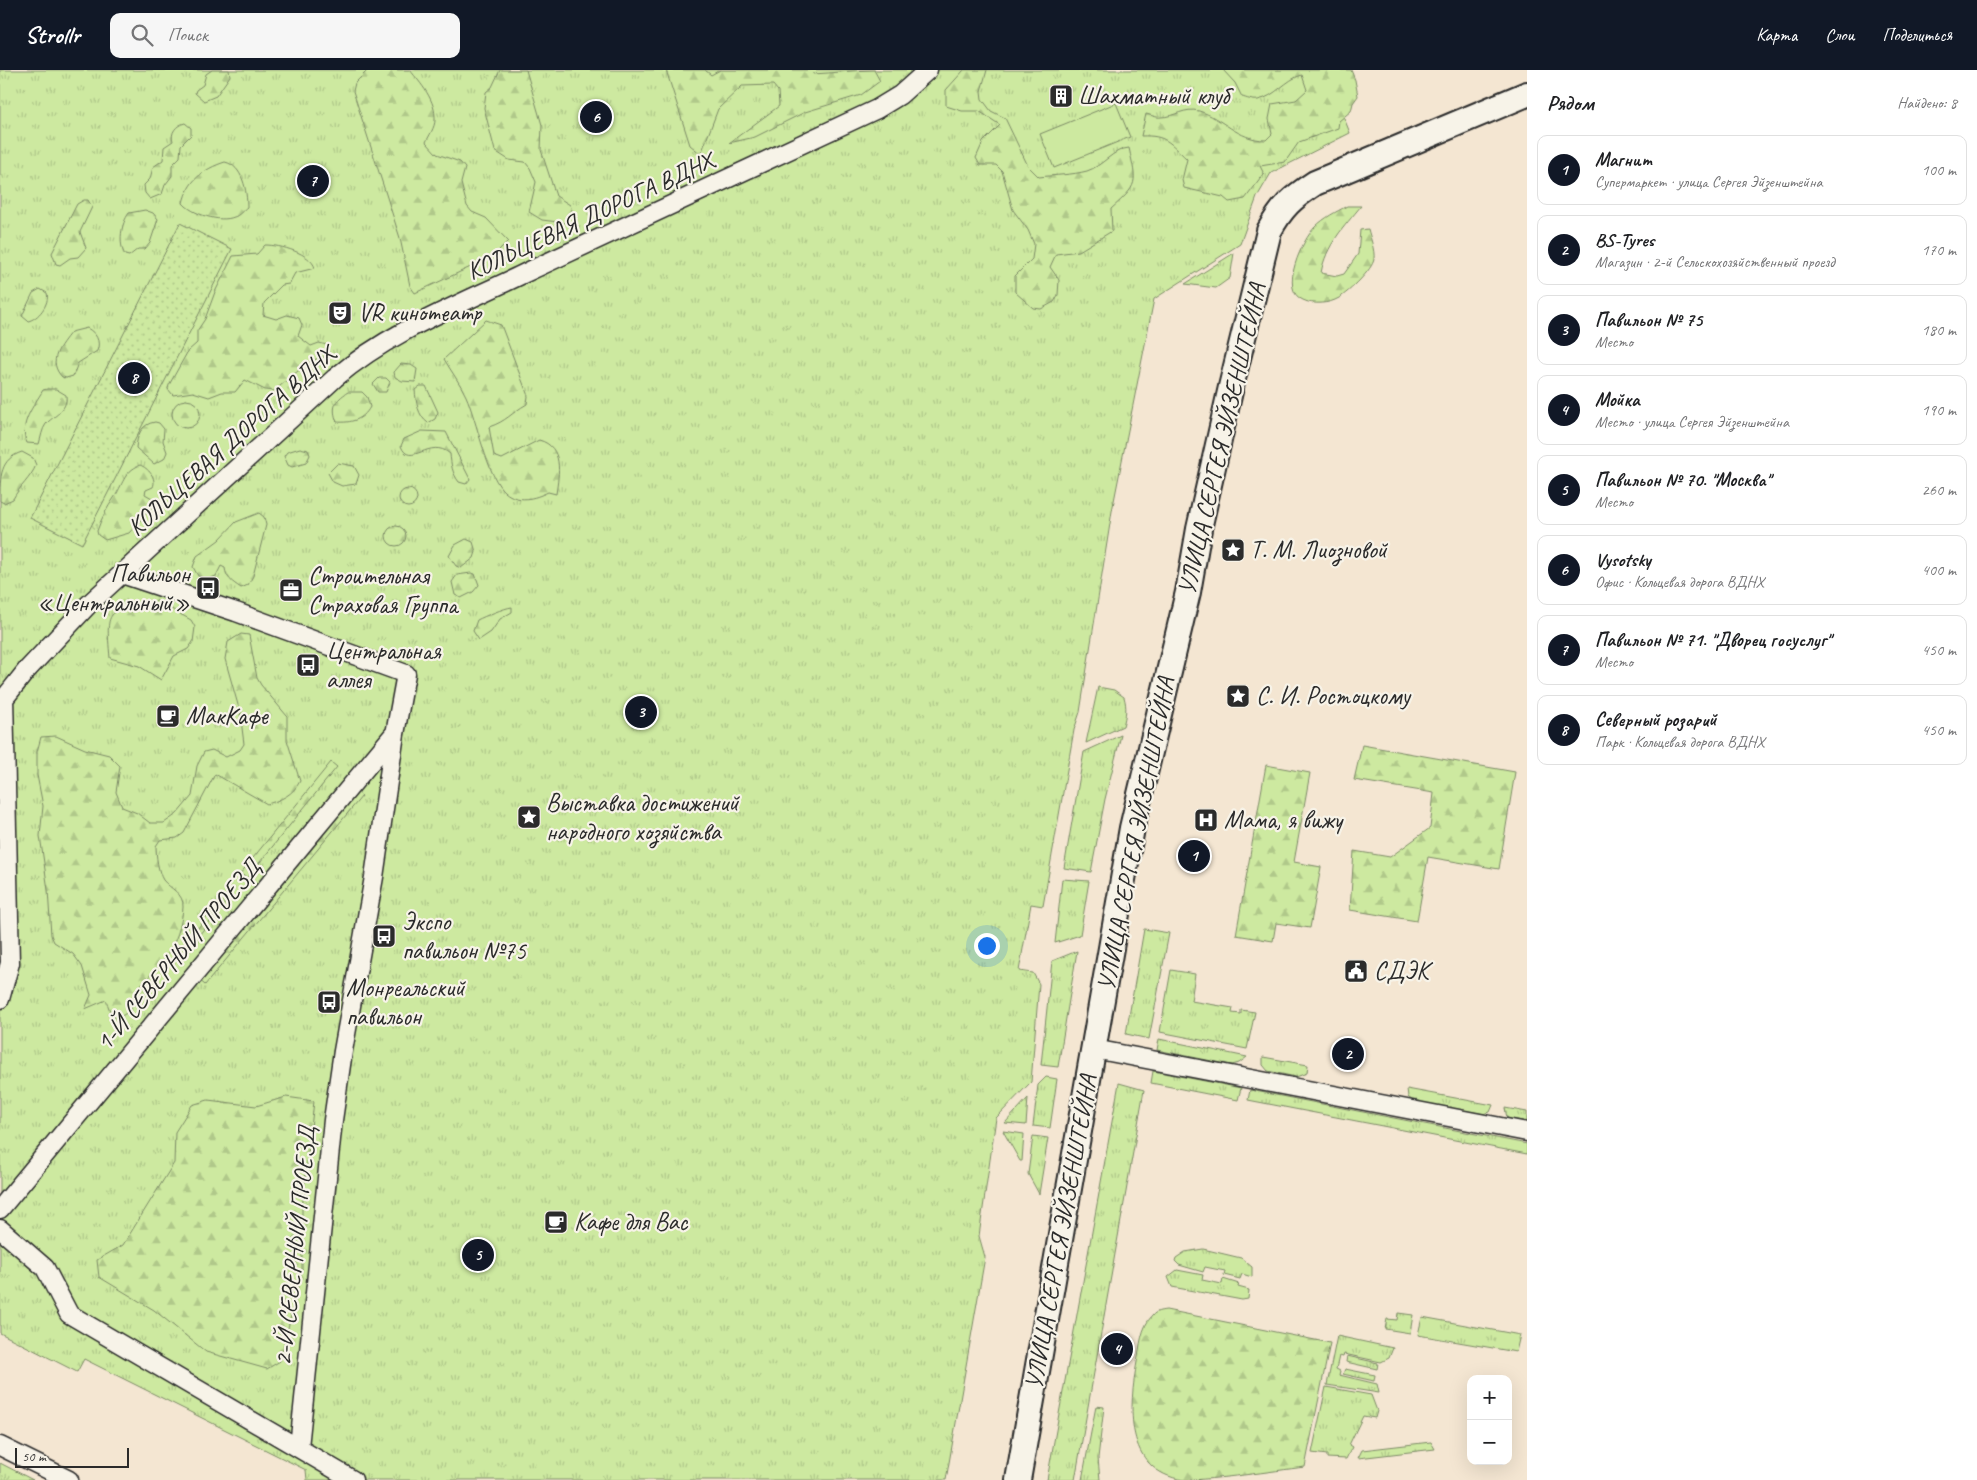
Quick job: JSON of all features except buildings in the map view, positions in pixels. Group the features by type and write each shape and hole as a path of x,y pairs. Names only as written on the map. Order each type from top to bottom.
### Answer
{"main road":[{"name":"УЛИЦА СЕРГЕЯ ЭЙЗЕНШТЕЙНА","path":"1018,1480 1132,828 1188,592 1199,529 1231,387 1269,231 1280,211 1291,200 1315,183 1527,94"}],"street":[{"name":"КОЛЬЦЕВАЯ ДОРОГА ВДНХ","path":"0,998 10,963 2,700 89,604 335,378 368,351 542,265 877,109 900,95 928,70"},
{"name":"2-Й СЕВЕРНЫЙ ПРОЕЗД","path":"122,574 236,612 406,674 395,734 374,877 343,1051 332,1129 299,1447"},
{"name":"1-Й СЕВЕРНЫЙ ПРОЕЗД","path":"0,1209 395,734"},
{"path":"1094,1049 1527,1132"},
{"path":"0,1229 44,1268 69,1314 124,1348 299,1447 353,1480"},
{"path":"0,1446 69,1480"}],"green space":[{"name":"Выставка достижений народного хозяйства","path":"0,70 1325,70 1350,133 1271,173 1257,197 1240,244 1154,299 1112,511 1080,712 1074,730 1043,906 1031,904 1019,971 1033,973 1039,984 1031,1082 996,1118 979,1236 985,1257 946,1480 307,1480 306,1470 84,1359 77,1372 0,1333"},
{"path":"212,70 229,70 230,76 216,96 204,101 195,93 203,85 206,74"},
{"path":"368,70 410,70 427,93 435,113 434,126 426,142 437,154 460,162 465,168 461,183 467,206 472,212 486,218 508,241 492,257 415,293 410,286 400,238 353,91 355,83"},
{"path":"500,70 526,70 542,125 541,150 556,196 570,205 573,213 566,223 542,220 529,212 536,182 530,168 525,162 509,160 495,151 484,108 486,92 492,87"},
{"path":"666,70 705,70 711,75 720,70 809,70 813,74 874,70 880,81 861,95 805,112 755,137 729,143 779,106 778,91 773,85 742,86 718,109 701,154 690,145"},
{"path":"964,70 987,70 981,91 982,99 991,111 1005,118 1028,166 1039,177 1087,171 1093,169 1118,151 1129,148 1134,169 1134,183 1127,194 1111,209 1112,231 1079,251 1056,254 1050,267 1059,280 1058,295 1054,302 1041,309 1033,308 1015,292 1015,276 1032,259 1034,244 1028,230 1013,210 1002,171 996,165 980,165 976,158 983,142 1000,125 979,111 962,111 946,106 946,90"},
{"path":"1223,70 1351,70 1358,96 1353,103 1351,111 1339,121 1338,128 1299,142 1285,162 1260,166 1264,174 1245,199 1229,202 1223,197 1184,188 1182,180 1187,159 1162,138 1141,136 1146,114 1159,117 1194,110 1216,118 1238,133 1266,140 1272,134 1269,119 1272,104 1296,100 1307,90 1302,75 1264,98 1250,99 1242,97 1235,83"},
{"path":"1116,103 1130,137 1054,168 1040,134"},
{"path":"185,123 191,128 191,135 181,145 180,157 172,165 172,176 165,185 162,194 150,199 145,193 144,185 150,179 153,167 163,160 164,147 173,141 172,135 174,130"},
{"path":"225,162 236,168 243,180 247,207 236,216 221,219 199,214 187,207 183,203 185,195 193,182 203,172"},
{"path":"88,200 92,207 80,232 86,248 78,257 70,258 60,265 56,264 52,253 77,204"},
{"path":"1347,206 1361,206 1331,245 1321,273 1337,276 1344,274 1358,254 1360,230 1368,229 1374,252 1373,263 1360,280 1339,298 1331,302 1321,303 1311,303 1303,300 1296,294 1293,286 1295,264 1299,253 1315,227"},
{"path":"145,210 153,213 158,219 150,243 145,249 138,249 129,256 125,255 121,239 126,217 129,213"},
{"path":"180,223 232,249 82,544 30,518"},
{"path":"265,245 279,246 301,254 308,258 315,268 295,273 289,284 282,285 264,303 263,315 276,319 287,315 299,318 302,325 298,336 311,346 319,343 327,345 329,353 327,356 310,361 274,391 265,390 245,380 235,392 222,392 209,397 193,392 173,395 168,389 169,385 188,351 197,343 197,331 205,319 215,292 233,256 257,254"},
{"path":"1234,253 1230,278 1216,288 1185,284"},
{"path":"40,289 47,293 47,302 36,317 28,321 22,316 33,293"},
{"path":"486,320 501,325 528,396 527,404 489,427 494,456 502,459 539,440 547,443 553,448 558,462 556,494 548,492 532,498 521,499 505,492 499,485 488,462 466,396 444,359"},
{"path":"87,328 97,338 97,351 78,363 73,376 62,377 58,371 55,359 59,348 71,332"},
{"path":"401,364 411,365 417,369 415,382 402,381 395,377 394,372"},
{"path":"379,378 386,378 390,382 386,392 378,392 373,384"},
{"path":"420,386 426,386 438,412 435,419 428,423 422,417 417,404 415,390"},
{"path":"56,389 66,395 65,405 45,426 39,444 27,443 24,429 28,415 43,390"},
{"path":"348,392 362,392 367,397 370,407 364,415 356,420 337,422 334,412 335,404"},
{"path":"186,400 196,404 200,414 196,424 186,428 176,424 172,414 176,404"},
{"path":"155,422 159,423 164,429 163,441 167,452 164,459 154,464 136,448 137,439 143,428"},
{"path":"422,431 446,432 470,479 466,484 459,482 457,479 452,468 450,454 443,449 435,448 415,454 405,452 401,446 404,439"},
{"path":"300,448 308,450 310,455 306,463 292,467 288,465 284,456 287,452"},
{"path":"22,452 33,458 36,465 13,499 4,503 0,501 0,484 5,464 9,459"},
{"path":"338,463 354,466 359,475 356,484 342,486 333,482 328,473"},
{"path":"140,465 149,471 154,480 153,487 146,490 145,494 152,498 153,506 129,533 105,540 98,535 97,531 102,518 124,479 130,471"},
{"path":"408,489 414,492 417,498 414,504 408,507 402,504 399,498 402,492"},
{"path":"259,513 264,517 266,525 253,576 248,585 241,588 238,586 230,580 225,568 221,566 216,576 206,580 198,576 193,567 197,556 219,540 236,522"},
{"path":"396,526 403,529 406,536 403,543 396,546 389,543 386,536 389,529"},
{"path":"466,539 473,542 476,552 474,558 461,568 456,566 449,556 455,545"},
{"path":"475,574 479,585 473,592 461,598 455,595 452,582 457,575"},
{"path":"157,601 191,620 195,627 193,642 188,649 174,656 161,680 139,666 110,658 108,628 113,614 119,610"},
{"path":"512,607 512,612 500,619 491,632 479,640 473,631 477,620"},
{"path":"241,634 249,635 257,678 287,716 287,740 300,781 294,790 286,796 267,804 215,774 184,833 177,838 160,840 156,846 161,877 179,895 183,902 180,927 170,951 136,992 131,1010 117,1019 111,1014 106,1000 85,1009 91,995 82,966 73,954 54,942 51,935 48,890 40,836 43,806 37,775 37,752 41,737 56,736 85,749 109,755 120,766 116,792 122,807 137,813 150,823 164,823 177,814 192,796 197,766 204,752 212,750 226,757 240,750 244,744 240,712 225,659 228,642"},
{"path":"1098,687 1114,690 1124,697 1125,718 1123,726 1086,743"},
{"path":"1121,735 1105,799 1091,872 1064,868 1084,752"},
{"path":"1362,745 1515,772 1499,869 1428,857 1417,921 1350,910 1354,851 1390,857 1430,828 1434,793 1354,780"},
{"path":"331,762 337,767 247,878 240,874"},
{"path":"1266,765 1310,773 1294,862 1321,867 1310,928 1276,923 1273,941 1236,935"},
{"path":"355,790 362,796 205,985 198,979"},
{"path":"1062,879 1089,881 1080,935 1055,943"},
{"path":"224,895 228,900 194,941 190,938"},
{"path":"1144,929 1169,933 1149,1039 1126,1034"},
{"path":"1077,951 1058,1067 1041,1065 1052,961"},
{"path":"1171,970 1195,974 1191,1001 1233,1008 1232,1013 1241,1014 1241,1010 1255,1012 1247,1049 1160,1032"},
{"path":"1159,1039 1247,1057 1239,1063 1232,1065 1157,1050"},
{"path":"1263,1057 1308,1065 1307,1073 1296,1077 1268,1071 1263,1065"},
{"path":"1153,1071 1241,1088 1238,1100 1151,1083"},
{"path":"1046,1077 1057,1079 1050,1128 1033,1126 1038,1085"},
{"path":"1119,1083 1144,1090 1075,1480 1047,1480"},
{"path":"1407,1089 1493,1105 1490,1112 1484,1114 1413,1101 1408,1097"},
{"path":"1250,1090 1527,1144 1527,1154 1248,1100"},
{"path":"286,1097 314,1101 302,1208 302,1270 280,1361 267,1369 206,1352 154,1310 99,1277 97,1260 123,1245 174,1163 175,1132 192,1105 208,1100 256,1106"},
{"path":"1028,1098 1026,1125 1005,1123"},
{"path":"1505,1108 1527,1112 1527,1122 1507,1118"},
{"path":"1003,1131 1024,1134 1022,1161 1020,1161"},
{"path":"1033,1136 1048,1138 1039,1194 1028,1174"},
{"path":"1203,1249 1241,1258 1252,1267 1252,1277 1242,1274 1240,1279 1224,1275 1225,1271 1205,1267 1203,1272 1179,1265 1175,1261 1176,1258 1185,1252"},
{"path":"1177,1270 1203,1275 1202,1280 1222,1284 1223,1279 1239,1284 1238,1287 1249,1290 1248,1299 1242,1300 1172,1287 1168,1277"},
{"path":"1166,1310 1330,1343 1305,1467 1227,1477 1184,1480 1164,1474 1150,1464 1140,1450 1135,1434 1132,1398 1143,1331 1148,1320 1155,1313"},
{"path":"1398,1313 1413,1315 1410,1333 1385,1329 1387,1319 1397,1320"},
{"path":"1422,1317 1520,1335 1516,1352 1418,1335"},
{"path":"1337,1336 1393,1348 1389,1358 1381,1362 1344,1354 1343,1357 1339,1356 1336,1369 1340,1371 1339,1375 1377,1384 1379,1393 1327,1385"},
{"path":"1347,1356 1378,1363 1377,1369 1346,1362"},
{"path":"1345,1369 1375,1375 1374,1381 1343,1374"},
{"path":"1326,1387 1371,1395 1377,1411 1375,1418 1363,1416 1349,1445 1352,1447 1346,1459 1327,1458 1327,1455 1312,1453"},
{"path":"1096,1406 1104,1407 1098,1458 1100,1480 1082,1480"},
{"path":"1431,1442 1435,1449 1358,1458 1362,1450"},
{"path":"0,1463 33,1480 0,1480"}],"place":[{"name":"Шахматный клуб","path":"1061,96"},
{"name":"Vysotsky","path":"596,117"},
{"name":"Павильон № 71. \"Дворец госуслуг\"","path":"313,181"},
{"name":"VR кинотеатр","path":"340,313"},
{"name":"Северный розарий","path":"134,378"},
{"name":"Т. М. Лиозновой","path":"1233,550"},
{"name":"Павильон «Центральный»","path":"208,588"},
{"name":"Строительная Страховая Группа","path":"291,590"},
{"name":"Центральная аллея","path":"308,665"},
{"name":"С. И. Ростоцкому","path":"1238,696"},
{"name":"Павильон № 75","path":"641,712"},
{"name":"МакКафе","path":"168,716"},
{"name":"Выставка достижений народного хозяйства","path":"529,817"},
{"name":"Мама, я вижу","path":"1206,820"},
{"name":"Магнит","path":"1194,856"},
{"name":"Экспо павильон №75","path":"384,936"},
{"name":"СДЭК","path":"1356,971"},
{"name":"Монреальский павильон","path":"329,1002"},
{"name":"BS-Tyres","path":"1348,1054"},
{"name":"Кафе для Вас","path":"556,1222"},
{"name":"Павильон № 70. \"Москва\"","path":"478,1255"},
{"name":"Мойка","path":"1117,1349"}]}
